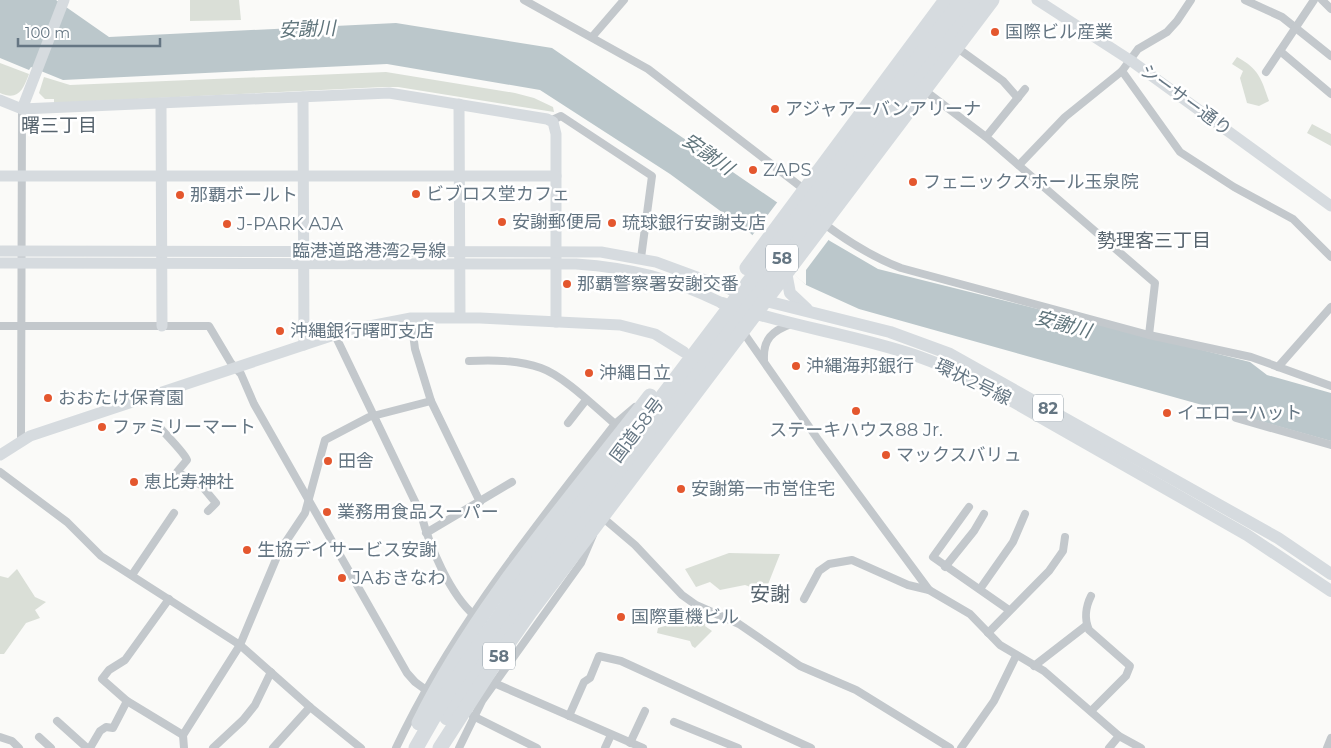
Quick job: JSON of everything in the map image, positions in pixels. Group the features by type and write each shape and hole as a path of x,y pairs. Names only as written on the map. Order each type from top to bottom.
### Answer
{"highway":[{"name":"58","path":"407,748 438,683 487,610 732,290 946,0"},
{"name":"国道58号","path":"416,748 452,685 485,633 590,517 962,0"},
{"name":"国道58号","path":"432,748 469,681 496,638 590,517 978,0"},
{"name":"58","path":"440,748 590,517 743,332 820,226 992,0"}],"main road":[{"path":"787,272 787,285 792,297 808,310"},
{"name":"環状2号線","path":"732,290 766,301 808,310 911,339 957,357 1278,538 1331,574"},
{"name":"環状2号線","path":"722,302 756,315 916,356 984,385 1246,535 1331,591"}],"street":[{"path":"21,440 22,109 64,0"},
{"path":"524,0 648,69 804,190"},
{"path":"592,37 624,0"},
{"name":"シーサー通り","path":"1037,0 1130,60 1331,206"},
{"path":"1020,165 1065,117 1122,71 1138,49 1167,32 1191,0"},
{"path":"1244,0 1266,8 1331,56"},
{"path":"1266,72 1314,0"},
{"path":"1322,0 1331,9"},
{"path":"956,47 1003,81 1018,98"},
{"path":"1280,51 1331,94"},
{"path":"1122,71 1180,152 1234,187 1293,219 1331,257"},
{"path":"986,137 1025,89"},
{"path":"924,90 1020,165 1155,283 1149,335"},
{"path":"0,100 22,109 388,94 538,116 550,121 556,134 556,322"},
{"path":"303,97 304,345"},
{"path":"161,104 162,326"},
{"path":"459,104 460,317"},
{"path":"550,121 561,116 652,176 641,258"},
{"path":"0,176 556,176"},
{"path":"820,226 881,260 900,268 1149,335 1251,357 1331,386"},
{"name":"臨港道路港湾2号線","path":"0,263 22,257 161,250 601,252 641,258 732,290"},
{"name":"臨港道路港湾2号線","path":"0,251 22,257 161,263 460,263 601,266 647,273 682,284 722,302"},
{"path":"722,302 819,441 929,590"},
{"path":"1278,367 1331,307"},
{"path":"0,455 21,440 234,368 362,326 410,318 460,317 620,325 655,334 684,352"},
{"path":"410,318 415,349 431,401 480,502"},
{"path":"764,361 764,346 769,336 779,328 793,324"},
{"path":"0,326 209,326 234,368 242,374 254,404 407,673 414,682 426,690"},
{"path":"335,335 421,514 426,533 452,587 474,616"},
{"path":"469,361 515,362 543,368 615,424"},
{"path":"396,748 426,690 474,616 615,424 648,398"},
{"path":"568,423 586,400"},
{"path":"184,748 183,735 240,645 279,552 305,513 309,502 309,492 325,440 374,416 431,401"},
{"path":"1236,418 1331,444"},
{"path":"156,423 175,446 186,454 187,460 178,472 201,485 216,504 208,511"},
{"path":"0,472 67,522 101,556 240,645 310,708 361,748"},
{"path":"426,533 512,482"},
{"path":"969,507 933,557 1009,610"},
{"path":"132,575 174,514"},
{"path":"945,566 974,530 984,514"},
{"path":"980,589 1013,542 1025,514"},
{"path":"459,748 473,716 518,645 581,563 591,545 590,517"},
{"path":"590,517 635,545 682,595 696,604 739,624 800,666 856,690 950,748"},
{"path":"988,633 1050,571 1063,552 1065,537"},
{"path":"804,599 819,571 829,564 852,560 908,585 929,590 970,614 1000,645 1044,671 1119,736 1141,748"},
{"path":"1091,711 1126,676 1130,666 1089,630 1087,625 1087,605 1092,596"},
{"path":"169,599 125,660 110,670 102,679 127,701 183,735"},
{"path":"1034,666 1052,650 1087,625"},
{"path":"569,716 584,682 590,678 600,656 621,661 811,748"},
{"path":"961,748 994,701 1016,656"},
{"path":"213,748 243,720 255,705 271,672"},
{"path":"494,683 643,748"},
{"path":"57,721 89,748 100,731 106,727 113,728 127,701"},
{"path":"273,748 310,708"},
{"path":"630,743 645,711"},
{"path":"473,716 538,748"},
{"path":"674,722 738,748"},
{"path":"604,748 611,735"},
{"path":"1109,748 1119,736"},
{"path":"0,737 12,742 19,748"},
{"path":"39,737 51,748"},
{"path":"1326,748 1331,738"},
{"path":"346,748 352,740"}],"shaded area":[{"path":"190,0 239,0 241,20 190,21"},
{"path":"1237,57 1255,70 1264,86 1269,101 1259,106 1247,103 1240,78 1243,71 1232,64"},
{"path":"0,63 29,74 22,89 16,95 11,96 0,93"},
{"path":"386,72 515,93 534,98 553,107 554,112 398,87 54,103 54,99 45,99 39,93 44,77 70,85"},
{"path":"1312,124 1331,134 1331,146 1307,133"},
{"path":"729,553 780,554 765,592 745,585 720,590 710,582 696,587 685,569"},
{"path":"17,569 35,597 46,602 35,610 40,618 26,623 4,654 0,654 0,576 8,578"},
{"path":"682,616 697,623 701,619 706,622 705,626 712,631 695,648 690,641 657,633 658,628 665,626 667,622 677,624"}],"water":[{"name":"安謝川","path":"0,0 56,0 109,37 396,23 552,48 778,203 830,241 878,269 1250,362 1267,375 1331,393 1331,441 859,309 806,285 749,232 670,174 540,90 387,64 63,80 31,67 29,70 0,58"}],"pier":[{"path":"779,200 830,238 806,270 806,285 751,237"}],"place":[{"name":"国際ビル産業","path":"995,32"},
{"name":"アジャアーバンアリーナ","path":"775,109"},
{"name":"ZAPS","path":"753,170"},
{"name":"フェニックスホール玉泉院","path":"913,182"},
{"name":"ビブロス堂カフェ","path":"416,194"},
{"name":"那覇ボールト","path":"180,195"},
{"name":"安謝郵便局","path":"502,222"},
{"name":"琉球銀行安謝支店","path":"612,223"},
{"name":"J-PARK AJA","path":"227,224"},
{"name":"那覇警察署安謝交番","path":"567,284"},
{"name":"沖縄銀行曙町支店","path":"280,331"},
{"name":"沖縄海邦銀行","path":"796,366"},
{"name":"沖縄日立","path":"589,373"},
{"name":"おおたけ保育園","path":"48,398"},
{"name":"ステーキハウス88 Jr.","path":"856,411"},
{"name":"イエローハット","path":"1167,413"},
{"name":"ファミリーマート","path":"102,427"},
{"name":"マックスバリュ","path":"886,455"},
{"name":"田舎","path":"328,461"},
{"name":"恵比寿神社","path":"134,482"},
{"name":"安謝第一市営住宅","path":"681,489"},
{"name":"業務用食品スーパー","path":"327,512"},
{"name":"生協デイサービス安謝","path":"247,550"},
{"name":"JAおきなわ","path":"342,578"},
{"name":"国際重機ビル","path":"621,617"}],"district":[{"name":"曙三丁目","path":"59,125"},
{"name":"勢理客三丁目","path":"1154,240"},
{"name":"安謝","path":"770,594"}]}
